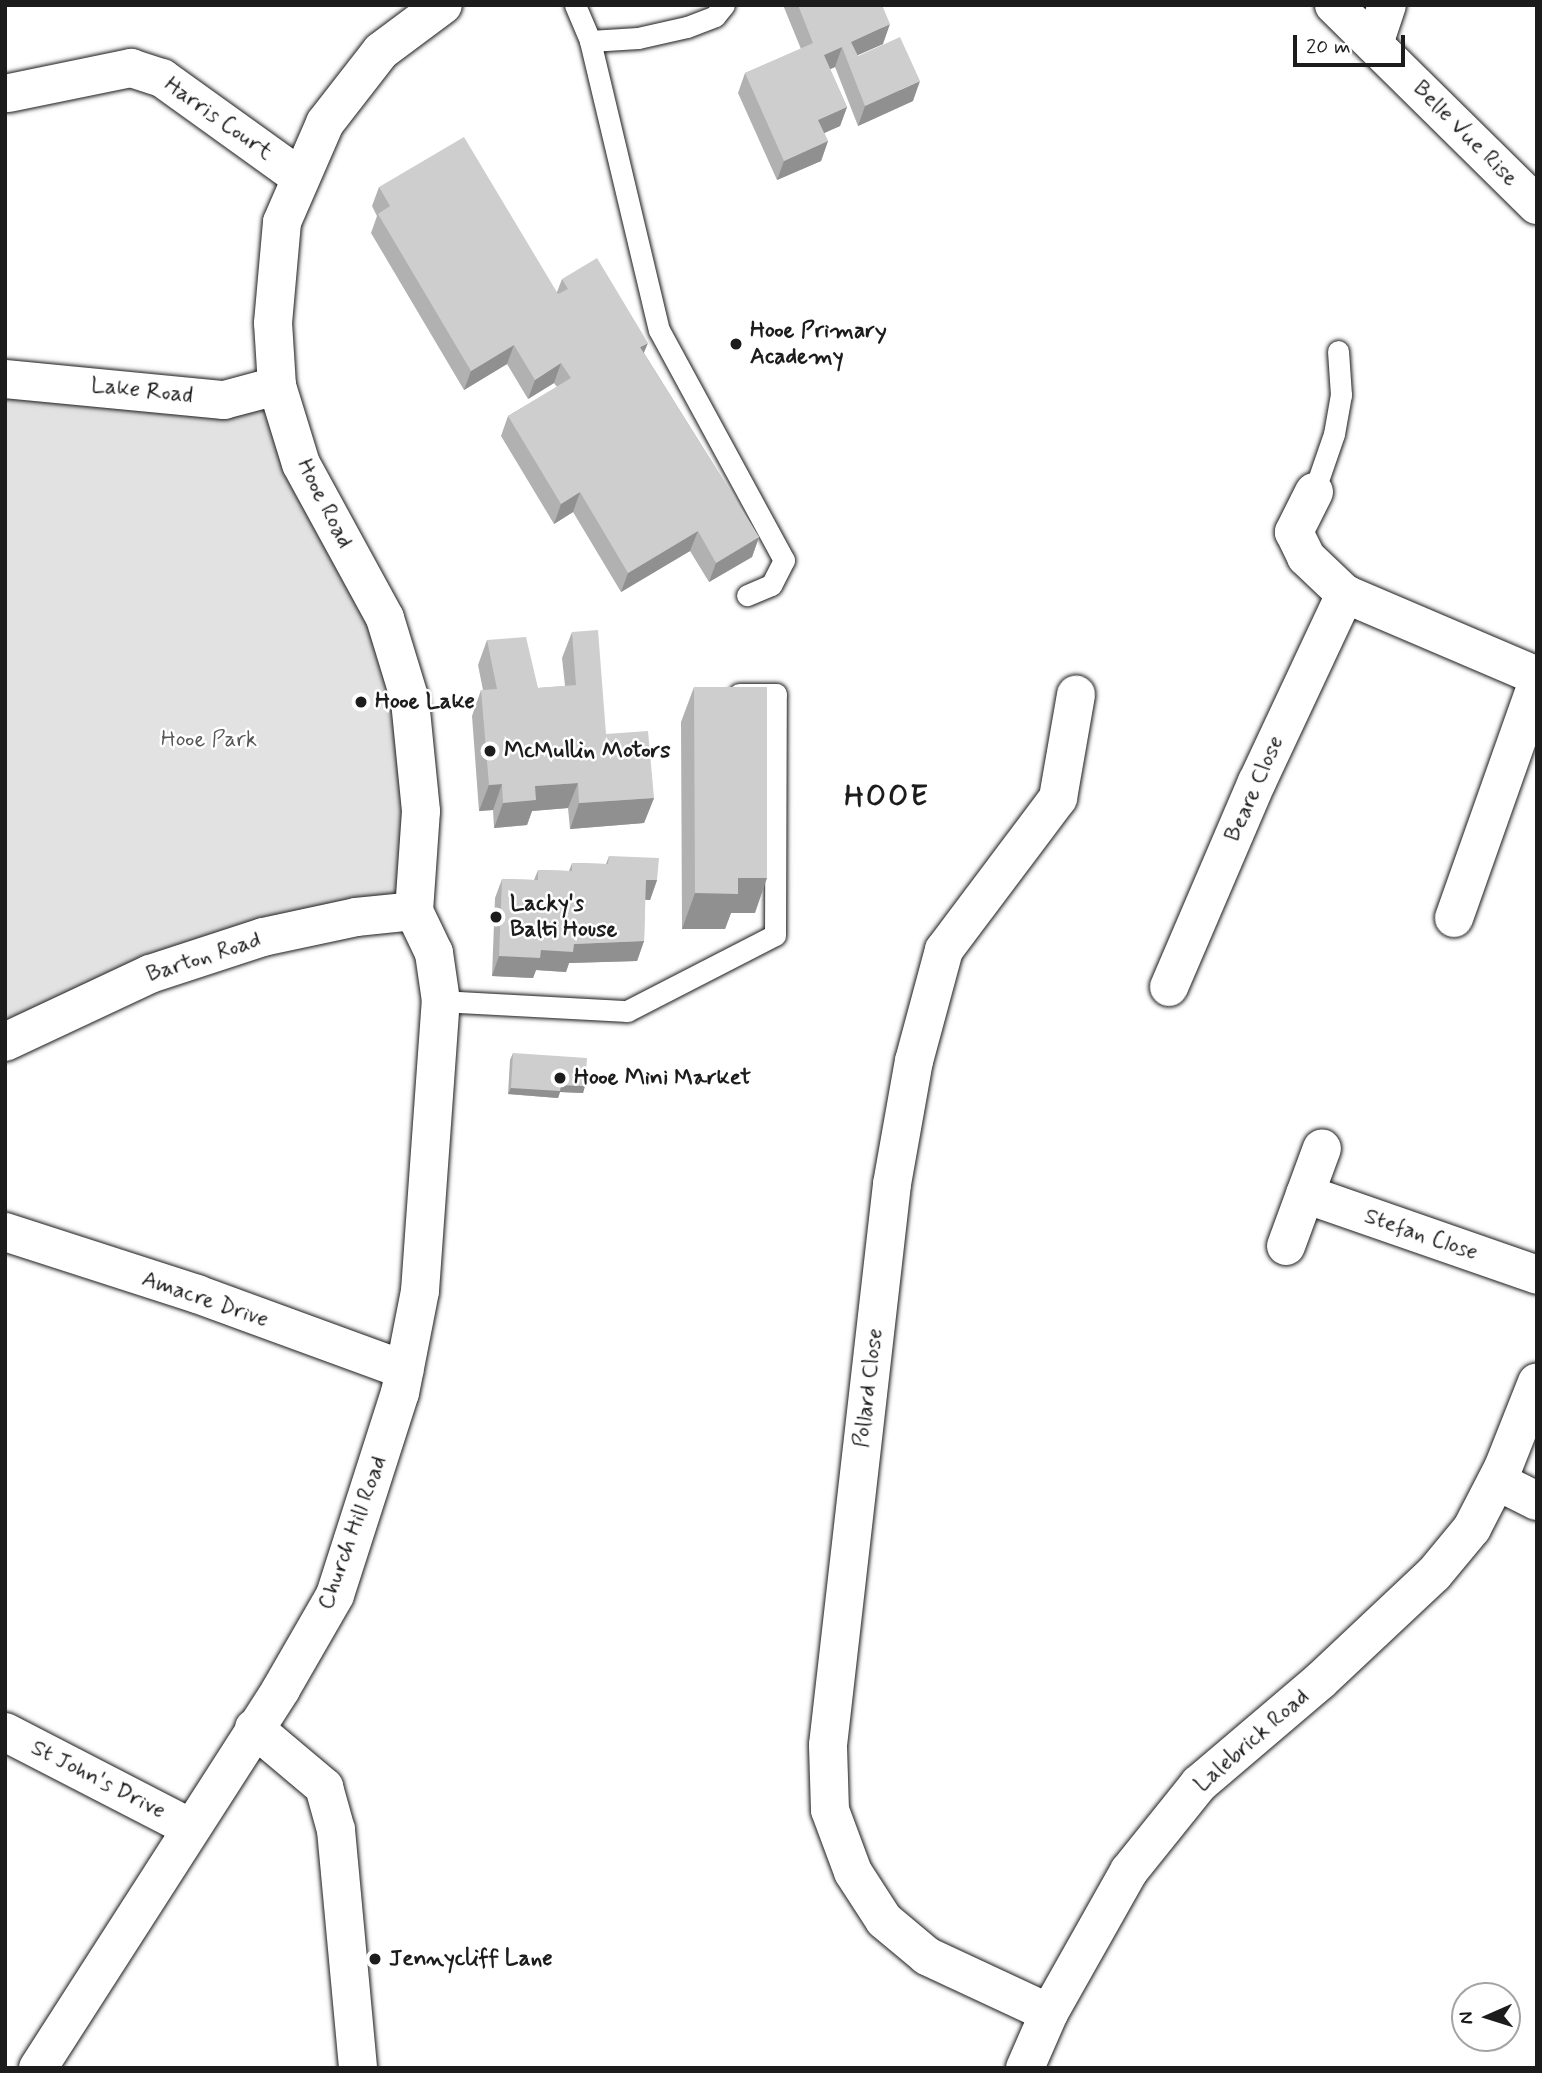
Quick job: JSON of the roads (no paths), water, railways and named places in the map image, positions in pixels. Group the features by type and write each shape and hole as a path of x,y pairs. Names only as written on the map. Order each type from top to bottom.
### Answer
{"street":[{"name":"Hooe Road","path":"439,1047 441,1001 433,953 414,911 421,811 410,700 385,618 301,464 277,386 273,323 282,222 326,123 381,51 443,5"},
{"name":"Belle Vue Rise","path":"1334,5 1537,205"},
{"path":"1374,44 1387,5"},
{"name":"Harris Court","path":"9,93 131,68 162,78 300,177"},
{"name":"Lake Road","path":"5,379 225,400 277,386"},
{"path":"1314,492 1294,532 1306,557 1345,593 1537,676"},
{"name":"Beare Close","path":"1170,986 1257,782 1345,593"},
{"path":"1454,918 1537,684"},
{"name":"Pollard Close","path":"1049,2013 927,1956 884,1920 853,1872 831,1810 828,1745 892,1184 914,1061 944,950 1058,798 1076,695"},
{"name":"Barton Road","path":"5,1042 150,974 250,941 356,917 414,911"},
{"name":"Church Hill Road","path":"38,2068 254,1728 335,1595 366,1508 405,1370 420,1291 439,1047"},
{"path":"1286,1246 1322,1148"},
{"name":"Stefan Close","path":"1305,1194 1537,1275"},
{"name":"Amacre Drive","path":"5,1232 197,1294 405,1370"},
{"name":"Lalebrick Road","path":"1025,2068 1049,2013 1129,1871 1199,1784 1320,1681 1434,1574 1472,1528 1497,1481 1537,1382"},
{"path":"1497,1481 1537,1501"},
{"path":"254,1728 324,1787 336,1830 358,2068"},
{"name":"St John's Drive","path":"5,1732 191,1828"}],"lane":[{"path":"575,5 590,41 659,330 784,560 771,585 747,595"},
{"path":"590,41 638,38 687,27 715,16 724,5"},
{"path":"1314,492 1334,434 1340,396 1338,351"},
{"path":"441,1001 627,1011 775,935 776,694 726,694"}],"place":[{"name":"Hooe Primary Academy","path":"736,344"},
{"name":"Hooe Lake","path":"361,702"},
{"name":"McMullin Motors","path":"490,751"},
{"name":"Lacky's Balti House","path":"496,917"},
{"name":"Hooe Mini Market","path":"560,1078"},
{"name":"Jennycliff Lane","path":"375,1959"}],"district":[{"name":"HOOE","path":"887,797"}],"park label":[{"name":"Hooe Park","path":"209,740"}]}
